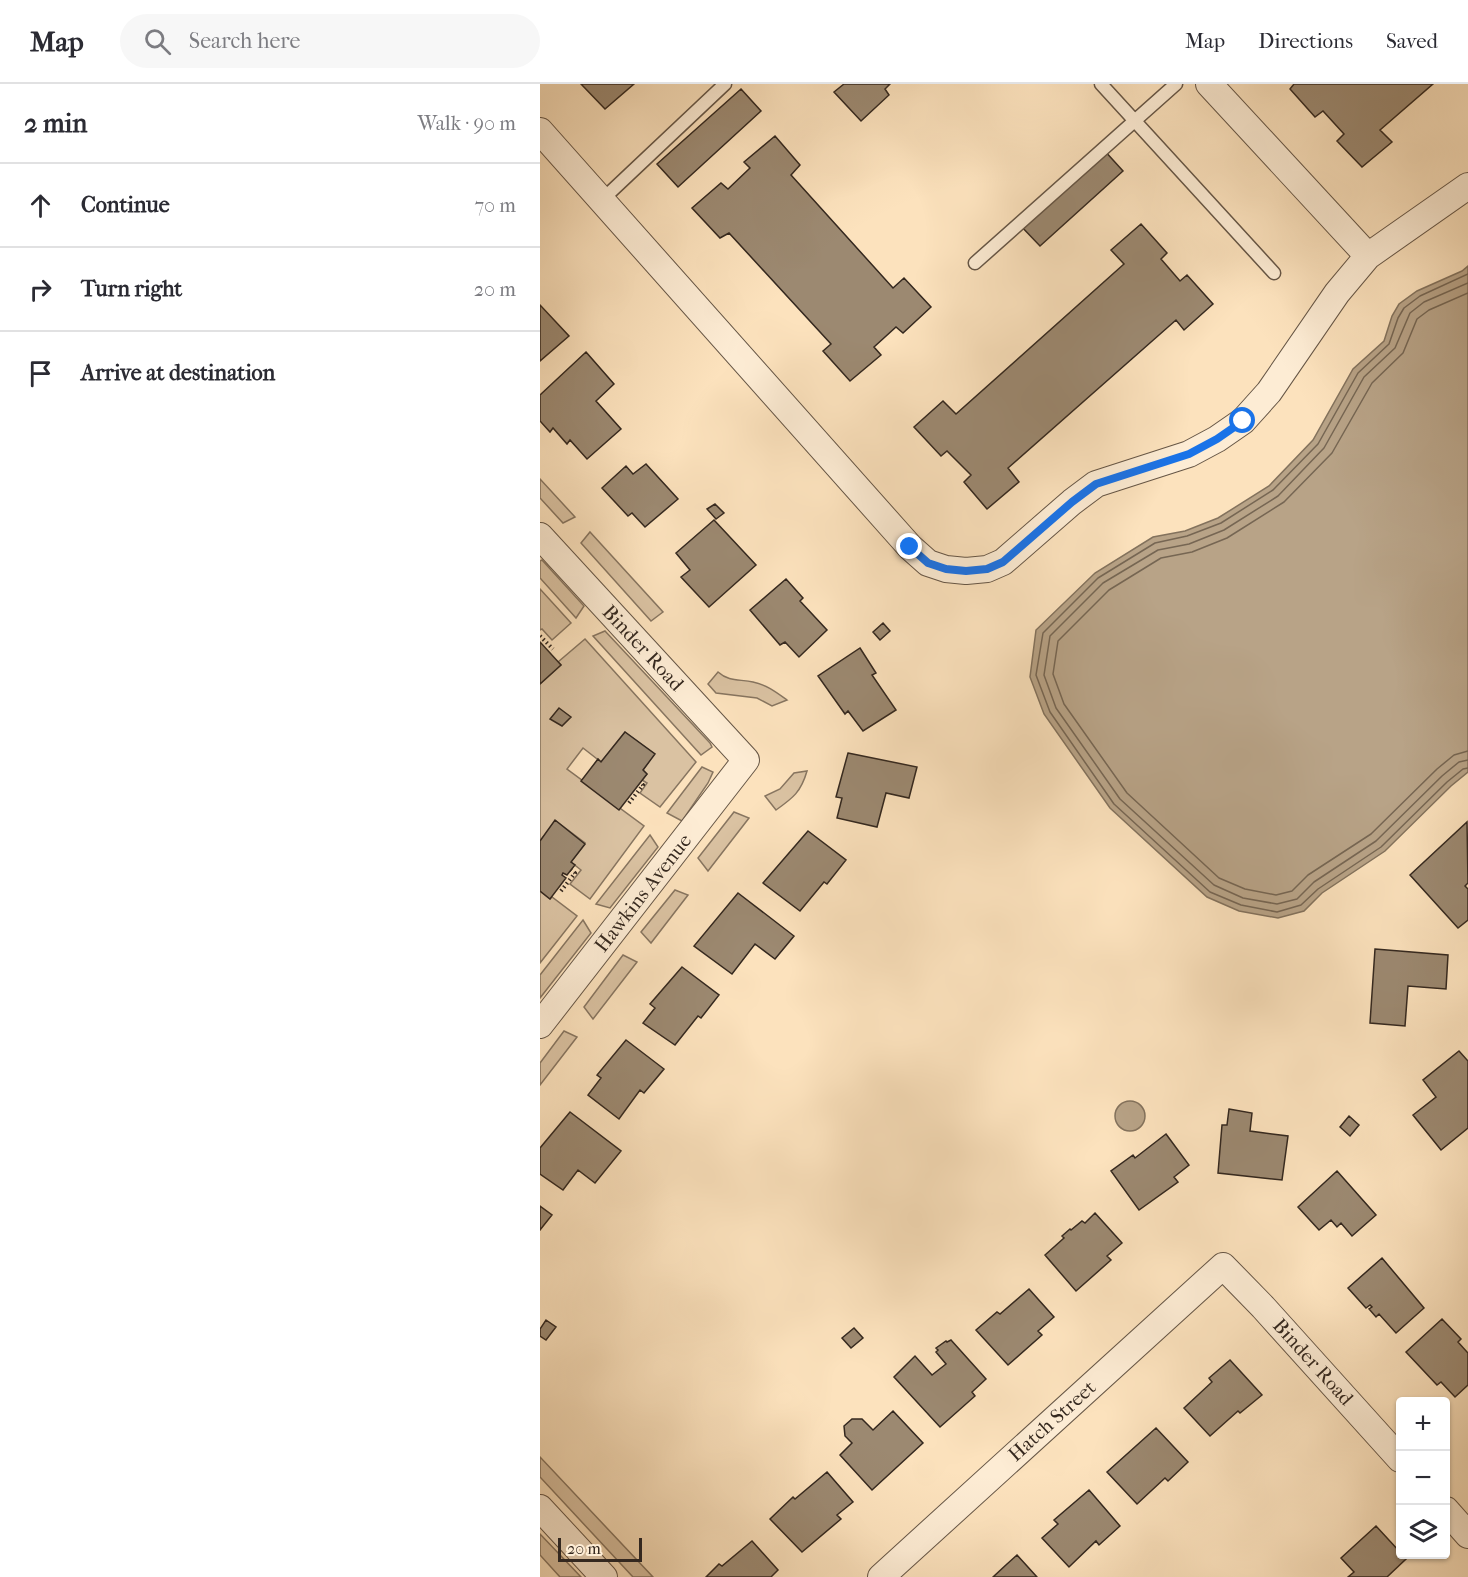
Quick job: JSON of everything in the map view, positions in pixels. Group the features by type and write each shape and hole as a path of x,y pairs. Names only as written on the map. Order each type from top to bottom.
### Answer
{"street":[{"path":"1209,84 1368,256"},
{"path":"540,131 910,547 928,563 946,569 966,571 987,569 1003,562 1096,484 1189,454 1217,439 1243,421 1269,392 1337,293 1368,256 1468,186"},
{"name":"Binder Road","path":"540,536 746,760"},
{"name":"Hawkins Avenue","path":"540,1026 746,760"},
{"name":"Binder Road","path":"1223,1266 1396,1453"},
{"name":"Hatch Street","path":"881,1577 1223,1266"},
{"path":"540,1508 604,1577"},
{"path":"1450,1515 1468,1535"}],"lane":[{"path":"602,200 725,84"},
{"path":"1101,84 1274,273"},
{"path":"975,263 1176,84"}],"path":[{"path":"540,636 553,649"},
{"path":"629,803 643,785 640,782"},
{"path":"561,891 575,873 571,870"}],"shaded area":[{"path":"540,479 575,517 563,523 540,498"},
{"path":"590,532 663,612 651,621 581,543"},
{"path":"542,560 584,606 576,618 540,578 540,561"},
{"path":"540,589 571,623 552,640 542,629 540,630"},
{"path":"605,631 712,747 701,755 593,636"},
{"path":"585,639 696,762 660,807 640,793 647,783 642,780 647,774 643,770 654,754 625,732 601,762 583,748 567,769 644,826 590,899 570,884 581,870 571,862 585,843 556,821 540,841 540,684 561,665 558,662"},
{"path":"718,672 730,679 763,685 787,700 772,706 757,698 716,693 708,684"},
{"path":"702,767 713,772 682,821 667,813"},
{"path":"807,771 796,794 776,810 765,796 780,789 794,773"},
{"path":"734,812 749,818 708,871 698,858"},
{"path":"650,835 658,847 610,908 596,904"},
{"path":"675,890 688,895 651,943 641,932"},
{"path":"540,891 577,916 540,963"},
{"path":"583,920 591,933 540,998 540,975"},
{"path":"623,955 637,962 593,1019 584,1007"},
{"path":"564,1031 577,1037 540,1085 540,1063"},
{"path":"540,1457 653,1577 633,1577 540,1477"},
{"path":"540,1534 581,1577 560,1577 540,1555"}],"water":[{"path":"1468,266 1468,772 1385,851 1322,893 1304,911 1278,918 1239,911 1207,897 1110,808 1044,714 1030,677 1036,630 1095,573 1153,537 1185,531 1218,518 1269,486 1313,440 1353,369 1384,341 1392,316 1399,304 1417,291 1462,271"},
{"path":"1130,1101 1141,1105 1145,1116 1141,1127 1130,1131 1119,1127 1115,1116 1119,1105"}],"building":[{"path":"581,84 634,84 605,109"},
{"path":"844,84 890,84 885,89 889,95 861,121 834,92"},
{"path":"1294,84 1433,84 1380,130 1392,142 1362,167 1337,141 1344,134 1323,111 1315,117 1290,89"},
{"path":"741,89 761,111 678,187 657,164"},
{"path":"775,136 800,165 791,175 893,288 904,278 931,307 903,333 896,327 874,347 881,355 850,381 823,351 831,344 729,233 720,238 692,208 721,183 728,189 750,168 744,162"},
{"path":"1103,149 1123,171 1040,246 1019,224"},
{"path":"1141,224 1167,253 1161,259 1180,281 1187,275 1213,304 1184,330 1176,320 1008,468 1019,482 987,509 964,482 971,475 947,451 941,456 914,427 943,401 956,414 1124,264 1111,250"},
{"path":"540,305 569,336 540,361"},
{"path":"586,352 614,384 596,401 621,429 587,459 570,440 567,444 553,428 550,432 540,421 540,395"},
{"path":"646,464 678,499 645,527 632,513 628,516 602,488 626,466 633,474"},
{"path":"715,504 724,513 716,519 707,509"},
{"path":"714,520 756,565 709,607 681,577 690,570 676,553"},
{"path":"786,579 803,598 800,601 827,630 799,657 785,642 780,645 750,610"},
{"path":"883,623 890,631 880,640 873,632"},
{"path":"540,642 561,665 540,684"},
{"path":"860,648 876,673 872,675 896,710 863,731 848,711 845,714 818,676"},
{"path":"559,708 571,717 562,726 550,719"},
{"path":"625,732 655,754 643,770 647,774 619,810 581,781 598,759 601,762"},
{"path":"848,753 917,767 909,798 886,793 877,827 837,818 842,798 836,797"},
{"path":"555,820 585,844 571,862 575,865 567,875 563,873 562,875 566,878 550,899 540,891 540,841"},
{"path":"1467,822 1468,883 1465,886 1468,889 1468,920 1458,928 1410,875"},
{"path":"808,831 846,860 827,884 824,882 800,911 763,883"},
{"path":"738,893 794,936 775,959 755,944 732,974 694,946"},
{"path":"1375,949 1448,955 1446,989 1408,986 1405,1026 1370,1023"},
{"path":"682,967 719,995 701,1018 698,1016 675,1045 643,1023 655,1008 650,1004"},
{"path":"626,1040 664,1069 644,1093 640,1090 619,1119 588,1095 601,1078 597,1075"},
{"path":"1459,1051 1468,1061 1468,1128 1441,1150 1413,1115 1436,1097 1423,1080"},
{"path":"1229,1109 1252,1113 1250,1131 1288,1136 1282,1180 1218,1173 1222,1125 1227,1125"},
{"path":"570,1112 621,1151 595,1183 578,1170 563,1190 540,1174 540,1148"},
{"path":"1349,1116 1359,1125 1350,1136 1340,1127"},
{"path":"1166,1134 1189,1165 1174,1177 1178,1182 1139,1210 1111,1171 1133,1155 1135,1158"},
{"path":"1337,1171 1376,1215 1352,1236 1341,1223 1337,1227 1331,1220 1319,1230 1298,1207"},
{"path":"540,1206 552,1215 540,1230"},
{"path":"1095,1213 1122,1243 1107,1256 1111,1260 1076,1291 1045,1255 1064,1238 1062,1236 1070,1229 1082,1221 1085,1223"},
{"path":"1382,1258 1424,1308 1396,1333 1379,1314 1376,1317 1369,1309 1372,1307 1370,1305 1366,1308 1348,1288"},
{"path":"1029,1289 1054,1317 1038,1331 1042,1335 1008,1365 976,1330 997,1312 1000,1314"},
{"path":"1442,1319 1461,1339 1458,1342 1468,1353 1468,1385 1455,1397 1441,1382 1437,1385 1406,1352"},
{"path":"546,1320 556,1327 546,1340 540,1336 540,1329"},
{"path":"854,1328 863,1338 851,1348 842,1338"},
{"path":"951,1340 986,1379 972,1392 975,1396 940,1427 894,1377 915,1356 932,1375 946,1364 936,1352 938,1350 936,1348"},
{"path":"1230,1360 1262,1395 1240,1413 1238,1411 1210,1436 1184,1408 1212,1382 1209,1378"},
{"path":"893,1411 923,1443 872,1490 840,1455 852,1443 845,1436 844,1426 852,1419 862,1419 873,1430"},
{"path":"1156,1428 1188,1462 1168,1481 1165,1478 1137,1504 1107,1472"},
{"path":"827,1472 853,1502 837,1515 841,1519 802,1552 770,1519 793,1497 795,1499"},
{"path":"1089,1490 1120,1526 1099,1545 1096,1541 1069,1567 1042,1538 1058,1524 1054,1520"},
{"path":"1376,1526 1396,1548 1396,1559 1406,1559 1387,1577 1348,1577 1354,1572 1341,1558"},
{"path":"752,1541 778,1570 771,1577 706,1577 719,1564 722,1566"},
{"path":"1017,1555 1037,1577 993,1577 1007,1564"}],"route":[{"path":"910,547 928,563 946,569 966,571 987,569 1003,562 1096,484 1189,454 1217,439 1243,421"}]}
